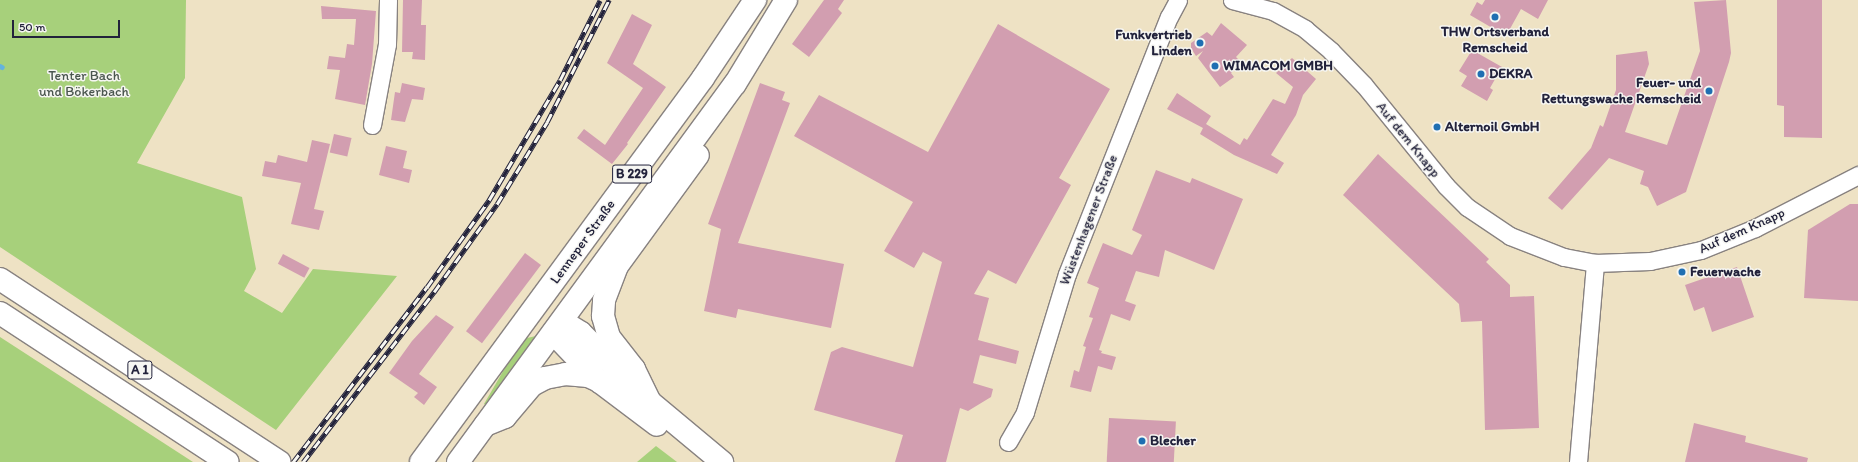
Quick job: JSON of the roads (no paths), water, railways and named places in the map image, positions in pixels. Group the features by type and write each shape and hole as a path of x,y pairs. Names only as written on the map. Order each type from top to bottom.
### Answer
{"main road":[{"name":"Lenneper Straße","path":"421,462 712,66 756,0"},
{"name":"Lenneper Straße","path":"458,462 701,132 751,60 786,0"},
{"path":"650,402 634,369 609,337 603,316 604,300 617,266 698,155 701,132"},
{"name":"A 1","path":"0,279 280,462"},
{"path":"534,308 557,327 600,382"},
{"name":"A 1","path":"0,313 228,462"},
{"path":"557,327 581,333 650,402 722,462"},
{"path":"485,425 505,417 532,385 545,378 564,374 588,376 600,382 705,462"}],"street":[{"path":"372,125 387,44 388,0"},
{"name":"Wüstenhagener Straße","path":"1008,442 1025,412 1067,274 1169,17 1178,0"},
{"name":"Auf dem Knapp","path":"1232,0 1273,11 1300,26 1322,44 1364,85 1446,186 1478,216 1510,236 1564,257 1595,263 1650,261 1701,250 1755,228 1858,175"},
{"path":"1578,462 1595,263"}],"railway":[{"path":"293,462 427,287 489,200 560,80 600,0"},
{"path":"303,462 434,292 497,204 547,122 609,0"}],"place":[{"name":"THW Ortsverband Remscheid","path":"1495,17"},
{"name":"Funkvertrieb Linden","path":"1200,43"},
{"name":"WIMACOM GMBH","path":"1215,66"},
{"name":"DEKRA","path":"1481,74"},
{"name":"Feuer- und Rettungswache Remscheid","path":"1709,91"},
{"name":"Alternoil GmbH","path":"1437,127"},
{"name":"Feuerwache","path":"1682,272"},
{"name":"Blecher","path":"1142,441"}],"park label":[{"name":"Tenter Bach und Bökerbach","path":"84,84"}]}
